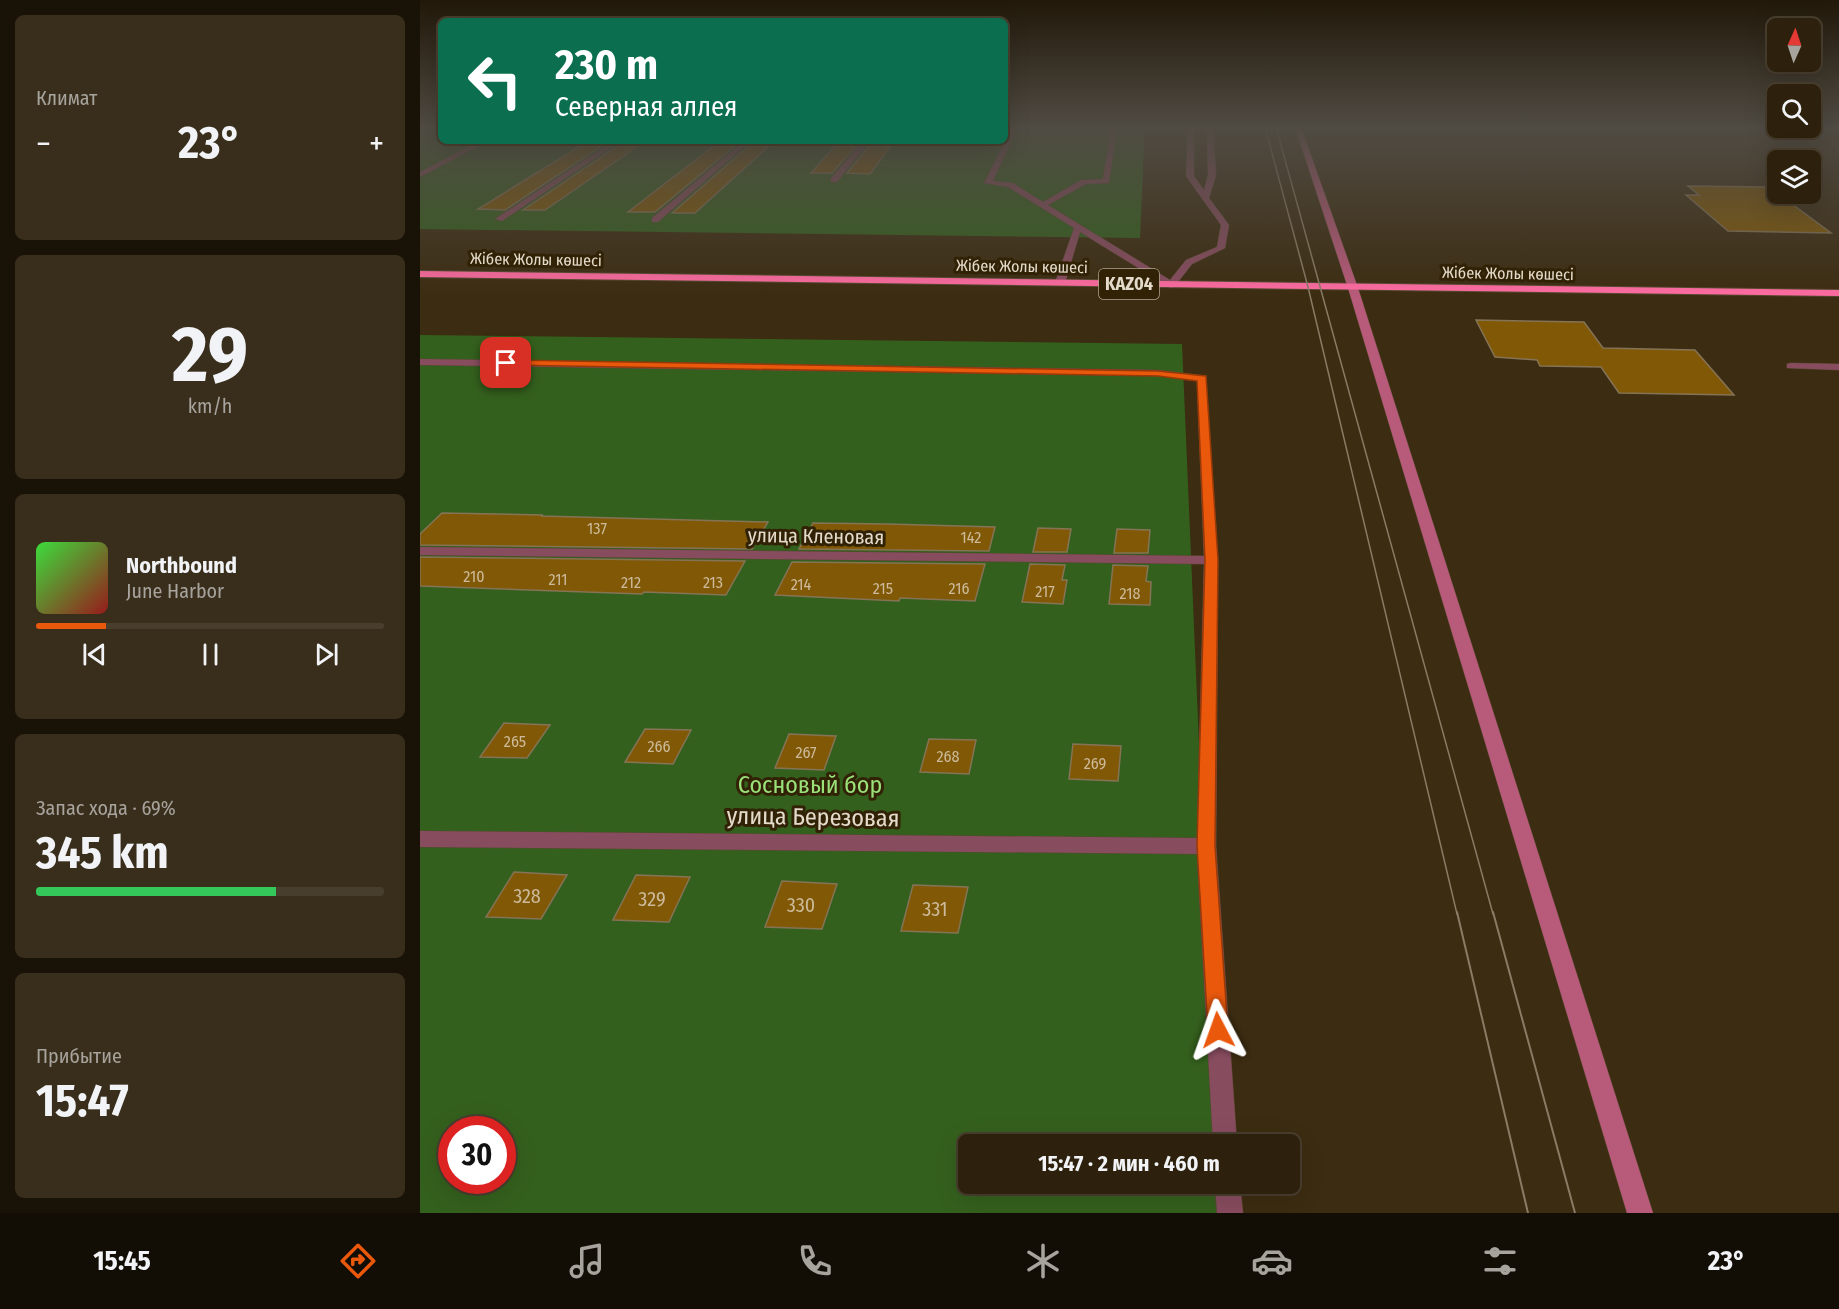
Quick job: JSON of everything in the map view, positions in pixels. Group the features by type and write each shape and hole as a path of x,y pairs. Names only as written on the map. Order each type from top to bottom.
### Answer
{"highway":[{"name":"Жібек Жолы көшесі","path":"420,274 1839,293"}],"street":[{"path":"499,219 553,184"},
{"path":"656,220 698,184"},
{"path":"995,184 1010,185 1171,285 1189,262 1221,248 1225,225 1196,184"},
{"path":"1043,205 1081,184"},
{"path":"1206,197 1210,184"},
{"path":"1318,184 1353,288 1640,1213"},
{"path":"1060,284 1078,227"},
{"path":"420,362 1158,374 1202,378 1211,560 1206,846 1224,1134"},
{"path":"1791,366 1839,367"},
{"name":"улица Кленовая","path":"420,551 1211,560"},
{"name":"улица Березовая","path":"420,838 1206,846"},
{"path":"1229,1194 1230,1213"}],"green space":[{"path":"420,184 1142,184 1140,238 420,229"},
{"name":"Сосновый бор","path":"420,335 1182,344 1216,1134 958,1134 958,1194 1218,1194 1219,1213 420,1213"}],"building":[{"path":"519,184 545,184 505,210 478,209"},
{"path":"562,184 583,184 545,210 523,210"},
{"path":"665,184 689,184 655,212 628,212"},
{"path":"706,184 727,184 695,213 672,213"},
{"path":"1688,186 1767,187 1767,204 1792,204 1831,233 1728,231 1686,195 1699,195"},
{"path":"1476,320 1584,322 1603,348 1695,350 1734,395 1619,393 1601,367 1540,366 1537,360 1495,357"},
{"path":"442,513 768,522 752,549 420,545 420,534"},
{"path":"813,523 995,527 989,551 799,549"},
{"path":"1038,528 1071,529 1067,552 1033,552"},
{"path":"1117,529 1150,530 1148,553 1114,553"},
{"path":"420,557 745,561 726,595 644,592 642,594 420,586"},
{"path":"792,562 985,564 975,601 900,598 899,601 775,595"},
{"path":"1030,564 1065,565 1062,580 1067,580 1063,604 1022,602"},
{"path":"1113,565 1148,566 1146,581 1151,582 1150,605 1109,604"},
{"path":"504,723 550,725 527,758 480,757"},
{"path":"645,729 691,730 673,764 625,762"},
{"path":"789,734 836,736 824,770 775,768"},
{"path":"929,739 976,740 969,774 920,772"},
{"path":"1073,744 1121,746 1118,781 1069,779"},
{"path":"514,872 567,875 541,919 486,917"},
{"path":"636,875 690,877 669,922 613,920"},
{"path":"782,881 837,884 822,929 765,927"},
{"path":"913,885 968,887 958,933 901,931"}],"tram line":[{"path":"1280,184 1308,287 1457,914"},
{"path":"1292,184 1493,914"},
{"path":"1457,912 1528,1213"},
{"path":"1493,912 1575,1213"}],"route":[{"path":"506,363 1158,374 1202,378 1205,402 1211,560 1206,846 1218,1030"}]}
